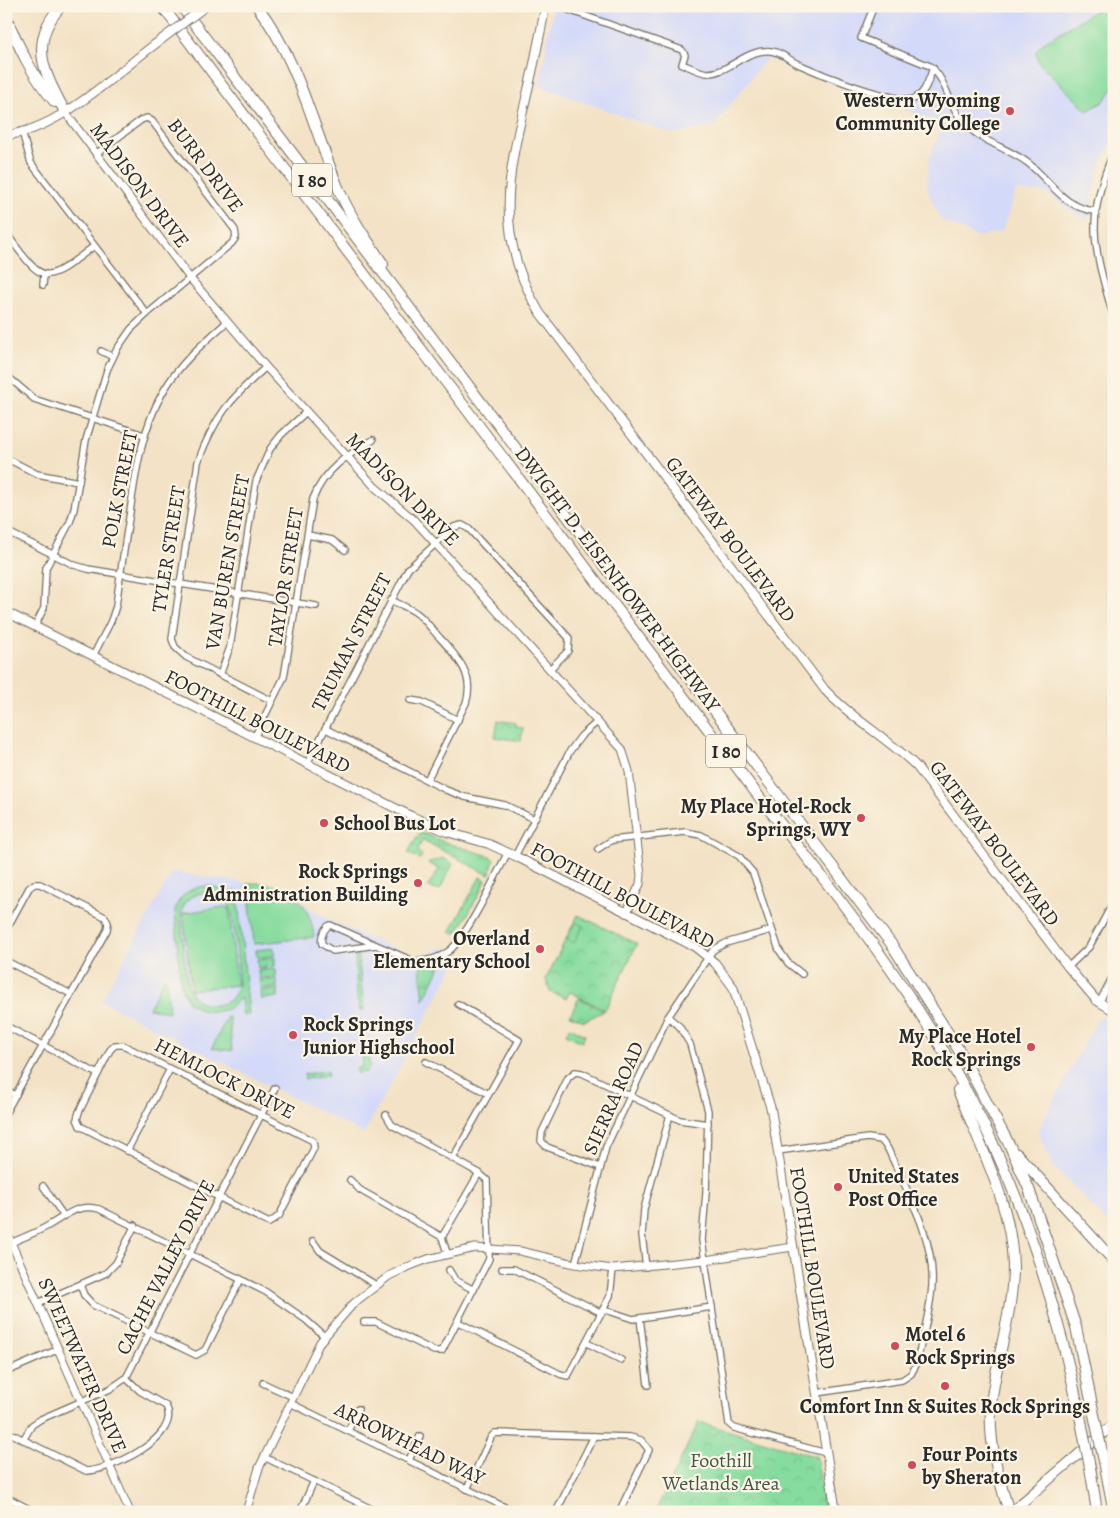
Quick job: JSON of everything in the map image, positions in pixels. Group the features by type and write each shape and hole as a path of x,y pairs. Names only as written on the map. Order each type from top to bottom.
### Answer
{"highway":[{"path":"61,6 53,16 43,35 41,56 47,79 65,112"},
{"name":"DWIGHT D. EISENHOWER HIGHWAY","path":"181,6 892,945 960,1052 1010,1146 1029,1189 1076,1327 1114,1512"},
{"name":"I 80","path":"257,6 271,24 304,91 337,186 359,227 444,354"},
{"name":"DWIGHT D. EISENHOWER HIGHWAY","path":"162,8 757,794 846,906 913,1001 983,1123 1017,1203 1044,1277 1070,1368 1097,1512"},
{"path":"6,17 16,41 42,88 65,112"},
{"path":"944,1054 998,1189 1008,1226 1012,1264 1012,1302 992,1398 991,1423 992,1449 1010,1512"},
{"path":"1010,1146 1114,1261"}],"main road":[{"path":"6,135 43,125 65,112 206,6"},
{"name":"GATEWAY BOULEVARD","path":"545,6 512,163 507,204 513,252 530,296 552,328 825,690 850,715 894,744 917,767 1068,966 1099,1003 1114,1011"},
{"name":"FOOTHILL BOULEVARD","path":"6,612 254,738 421,820 512,854 694,947 708,957 722,971 737,996 771,1109 836,1512"},
{"path":"1010,1512 1114,1424"}],"street":[{"path":"545,6 563,8 682,50 685,55 682,64 704,72 713,72 758,51 775,51 797,64 813,70 878,92 910,100 916,99 924,92 933,68"},
{"path":"874,6 861,38 933,68 955,110 972,130 1028,163 1074,206 1095,212"},
{"name":"MADISON DRIVE","path":"65,112 189,277 266,367 346,456 376,487 414,520 622,749 628,763 641,875 640,884 627,912"},
{"name":"BURR DRIVE","path":"96,154 141,120 147,118 152,121 235,230 236,237 232,243 189,277"},
{"path":"22,132 31,163 147,314"},
{"path":"1114,152 1100,186 1095,212 1097,256 1114,319"},
{"path":"6,234 31,267 50,275 60,272 94,246"},
{"path":"43,285 44,274"},
{"path":"34,626 44,608 46,597 45,573 70,522 86,440 113,357 131,329 189,277"},
{"name":"POLK STREET","path":"93,656 111,621 144,435 164,391 178,370 197,348 227,322"},
{"path":"102,351 113,357"},
{"name":"TYLER STREET","path":"266,367 230,401 206,440 198,462 172,630 174,647 186,657 272,701"},
{"path":"8,379 34,399 144,435"},
{"name":"VAN BUREN STREET","path":"220,674 230,646 256,481 262,463 281,435 306,412"},
{"name":"TAYLOR STREET","path":"254,738 284,677 313,499 325,476 346,456 373,440"},
{"path":"6,458 43,476 79,482"},
{"name":"TRUMAN STREET","path":"307,764 408,569 434,542 454,527 466,526 569,638 570,644 566,654 550,669"},
{"path":"6,531 74,565 316,606"},
{"path":"308,535 332,540 345,550"},
{"path":"391,600 418,615 463,665 468,679 469,696 427,780"},
{"path":"410,700 422,702 458,720"},
{"path":"376,945 333,950 322,944 320,940 326,928 330,926 376,945 413,961 432,959 450,950 464,932 534,819 575,743 597,722"},
{"path":"326,728 456,794 504,806 534,819"},
{"path":"598,849 612,840 674,832 694,833 739,856 753,873 771,930 784,958 802,974"},
{"path":"6,930 29,888 34,884 40,884 105,917 108,923 107,930 6,1112"},
{"path":"1068,966 1089,947 1114,901"},
{"name":"SIERRA ROAD","path":"574,1264 611,1133 668,1017 713,950 726,943 771,930"},
{"path":"6,961 72,994"},
{"path":"1099,1003 1114,974"},
{"path":"453,1158 519,1040 458,1004"},
{"path":"668,1017 680,1026 690,1044 706,1098 708,1124 706,1193 702,1227 729,1424 734,1428 826,1453"},
{"path":"6,1026 98,1074 79,1112 77,1119 80,1126 219,1199"},
{"name":"HEMLOCK DRIVE","path":"98,1074 110,1050 115,1045 123,1045 313,1141 314,1148 279,1216 272,1222 269,1223 219,1199"},
{"path":"426,1062 489,1094"},
{"path":"127,1151 170,1069"},
{"path":"600,1167 544,1145 541,1141 542,1132 568,1078 575,1072 582,1073 687,1123 708,1124"},
{"name":"CACHE VALLEY DRIVE","path":"24,1440 37,1422 110,1389 126,1378 275,1088"},
{"path":"6,1091 16,1096"},
{"path":"364,1322 376,1322 434,1351 440,1352 444,1349 488,1263 488,1184 484,1176 392,1125 386,1115"},
{"path":"646,1267 642,1236 644,1209 670,1115"},
{"path":"778,1151 868,1138 881,1140 892,1157 923,1228 932,1269 930,1302 916,1365 911,1374 902,1380 817,1393"},
{"path":"442,1237 479,1173"},
{"path":"350,1180 360,1190 442,1237 447,1254"},
{"path":"43,1186 64,1215"},
{"path":"9,1243 46,1227 77,1208 92,1207 135,1225 279,1300 324,1336"},
{"path":"38,1303 80,1285 111,1268 135,1225"},
{"name":"SWEETWATER DRIVE","path":"6,1231 9,1243 59,1349 130,1512"},
{"path":"312,1241 320,1251 376,1285"},
{"path":"246,1512 264,1457 316,1348 324,1336 354,1303 376,1285 405,1268 447,1254 489,1248 536,1253 574,1264 613,1269 706,1260 793,1246"},
{"path":"502,1270 514,1269 603,1311 629,1318 712,1307"},
{"path":"458,1322 560,1374 568,1376 603,1311 612,1288 613,1269"},
{"path":"449,1270 455,1280 474,1290"},
{"path":"80,1285 84,1295 92,1304 196,1355 205,1350 241,1279"},
{"path":"640,1318 648,1385"},
{"path":"587,1343 620,1360"},
{"path":"6,1372 59,1349"},
{"path":"6,1431 86,1471 110,1465 154,1443 163,1432 169,1417 166,1406 140,1392 126,1378"},
{"name":"ARROWHEAD WAY","path":"263,1383 348,1431 515,1512"},
{"path":"348,1431 358,1409"},
{"path":"467,1489 495,1433 630,1437 647,1445 649,1450 619,1512"},
{"path":"409,1460 420,1436"},
{"path":"556,1512 594,1436"},
{"path":"264,1457 370,1510 378,1512"},
{"path":"300,1512 314,1481"},
{"path":"6,1497 35,1512"}],"shaded area":[{"name":"Western Wyoming Community College","path":"553,6 1114,6 1114,138 1099,168 1088,220 1074,213 1047,193 1016,191 1002,231 977,237 941,220 927,189 929,159 943,124 767,58 714,126 673,134 539,86"},
{"name":"Rock Springs Junior Highschool","path":"172,872 248,883 271,884 288,891 312,910 333,922 409,955 432,953 443,946 457,960 364,1134 101,1001"},
{"path":"1099,1016 1114,1023 1114,1229 1052,1165 1038,1131"}],"green space":[{"path":"1097,10 1108,17 1114,24 1114,88 1103,102 1087,111 1042,66 1036,51 1044,42"},
{"path":"498,720 516,723 516,727 523,728 521,741 495,737"},
{"path":"422,833 490,856 494,860 489,875 423,840 417,851 422,855 420,859 408,853 417,836"},
{"path":"443,858 453,864 440,889 435,890 428,886 439,869 428,863"},
{"path":"480,877 486,880 485,883 458,932 454,934 450,932"},
{"path":"248,883 261,883 273,886 284,889 293,895 307,912 312,923 314,937 254,944"},
{"path":"203,886 227,892 237,891 249,1015 243,1015 241,998 228,1009 214,1012 201,1010 188,1002 181,986 175,910 183,895 192,889","holes":["205,892 218,895 228,903 235,932 238,973 237,990 234,996 223,1003 213,1005 199,1001 191,993 185,968 181,918 185,904 191,898"]},
{"path":"224,907 229,908 237,985 191,990 183,913"},
{"path":"578,915 637,944 605,1010 570,992 566,998 550,992 546,979"},
{"path":"575,922 583,926 574,943 566,939"},
{"path":"274,948 274,956 257,958 256,950"},
{"path":"355,955 358,955 364,1010 360,1010 357,998"},
{"path":"275,958 275,966 258,968 257,960"},
{"path":"444,959 424,999 420,967"},
{"path":"276,969 276,977 259,979 258,970"},
{"path":"164,978 166,978 169,1012 149,1008"},
{"path":"277,979 277,987 260,989 259,981"},
{"path":"278,989 278,997 261,999 260,991"},
{"path":"579,998 604,1011 584,1021 570,1015"},
{"path":"227,1017 229,1017 232,1051 212,1048"},
{"path":"359,1018 365,1034 360,1045 357,1019"},
{"path":"570,1027 585,1035 582,1042 566,1034"},
{"path":"368,1047 370,1068 366,1072 356,1073 356,1068 361,1068 363,1057 360,1048"},
{"path":"327,1071 328,1076 305,1079 304,1074"},
{"name":"Foothill Wetlands Area","path":"699,1422 817,1457 824,1512 655,1512"}],"place":[{"name":"Western Wyoming Community College","path":"1010,111"},
{"name":"My Place Hotel-Rock Springs, WY","path":"861,818"},
{"name":"School Bus Lot","path":"324,823"},
{"name":"Rock Springs Administration Building","path":"418,883"},
{"name":"Overland Elementary School","path":"540,949"},
{"name":"Rock Springs Junior Highschool","path":"293,1035"},
{"name":"My Place Hotel Rock Springs","path":"1031,1047"},
{"name":"United States Post Office","path":"838,1187"},
{"name":"Motel 6 Rock Springs","path":"895,1346"},
{"name":"Comfort Inn & Suites Rock Springs","path":"945,1386"},
{"name":"Four Points by Sheraton","path":"912,1465"}]}
